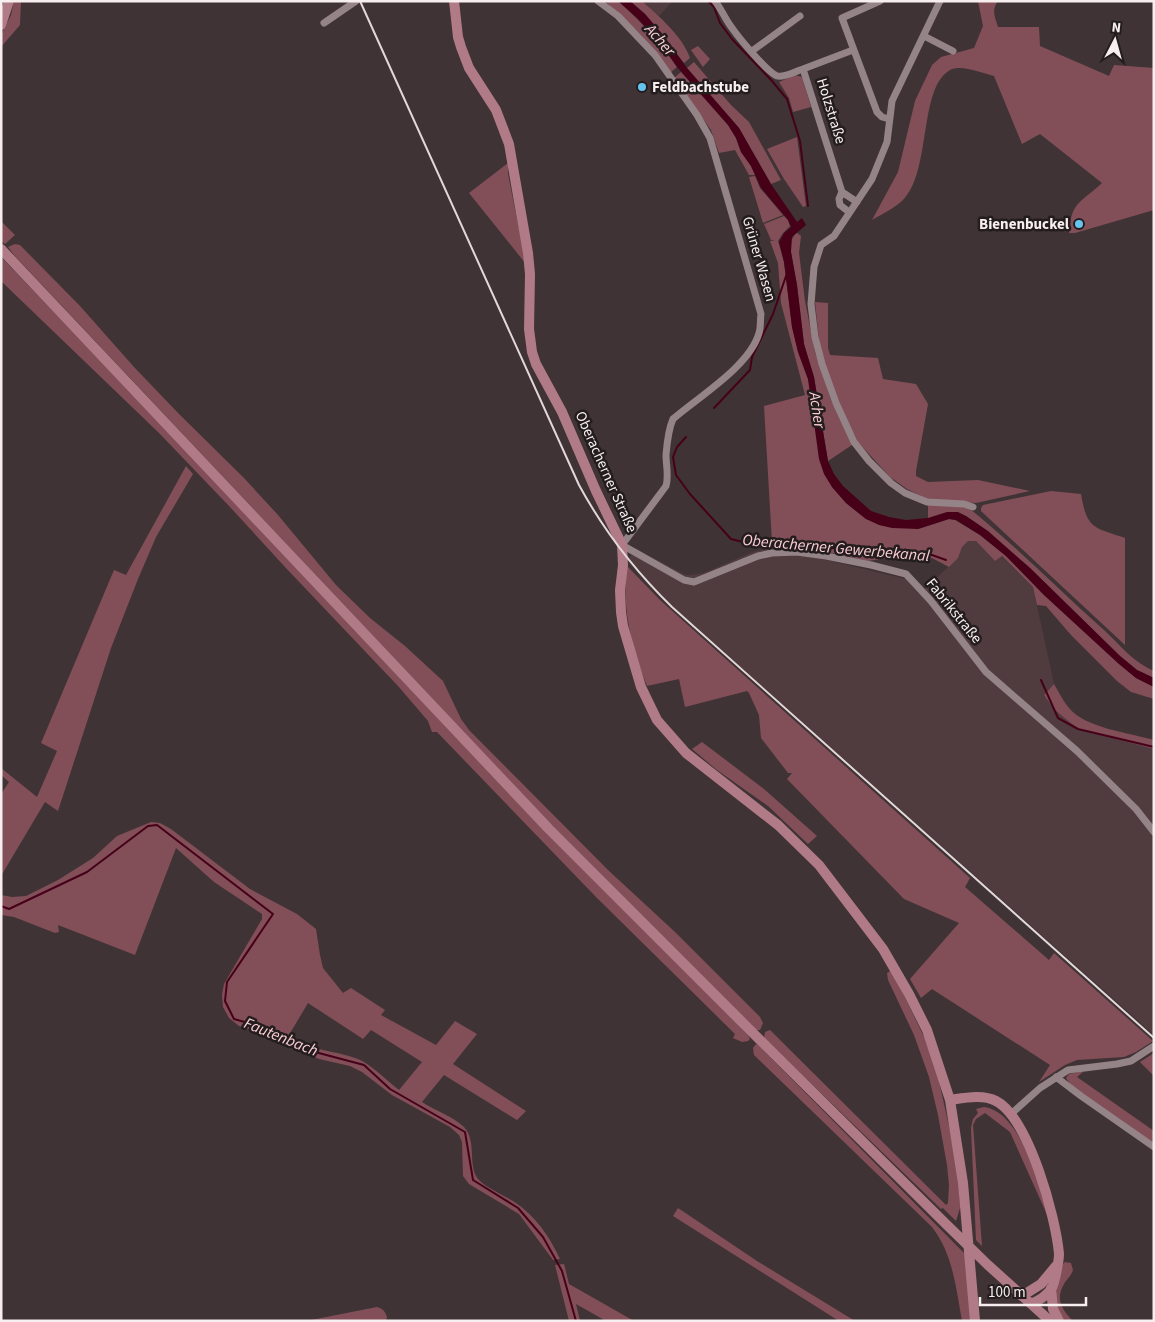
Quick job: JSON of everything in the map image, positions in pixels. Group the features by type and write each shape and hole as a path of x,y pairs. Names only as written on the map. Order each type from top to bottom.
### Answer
{"main road":[{"path":"1,25 9,1"},
{"name":"Oberacherner Straße","path":"454,1 458,37 469,68 496,110 509,144 528,253 530,290 529,329 532,352 536,364 562,412 622,545 623,565 620,595 623,626 642,687 657,720 686,753 778,825 819,865 884,949 909,994 927,1030 950,1100 963,1183 975,1321"},
{"path":"1,250 549,829 948,1226 1050,1321"},
{"path":"950,1100 984,1097 995,1100 1011,1114 1031,1150 1040,1173 1054,1224 1059,1256 1052,1288 1053,1309 1059,1321"},
{"path":"1022,1296 1041,1284 1056,1266"},
{"path":"1031,1304 1046,1296 1052,1288"}],"street":[{"path":"324,22 356,1"},
{"name":"Grüner Wasen","path":"598,1 618,16 655,55 697,115 710,138 761,314 759,333 751,351 729,374 673,419 669,428 666,455 666,486 622,545"},
{"name":"Holzstraße","path":"715,1 731,28 777,76 783,76 803,68 842,192 839,199 840,205 849,212"},
{"path":"880,1 842,18 877,112 882,117 889,119"},
{"path":"940,1 892,101 887,142 872,179 834,236 821,245 814,267 812,304 815,337 822,364 836,403 854,442 869,461 891,483 905,493 926,502 964,504 973,508"},
{"path":"752,51 800,16"},
{"path":"924,36 953,51"},
{"path":"803,68 853,50"},
{"path":"842,192 856,202"},
{"name":"Fabrikstraße","path":"622,545 684,580 694,582 758,556 772,553 797,552 871,565 906,574 931,601 986,672 1077,752 1136,809 1154,832"},
{"path":"1011,1114 1056,1076 1068,1070 1131,1061 1154,1046"},
{"path":"1056,1076 1081,1096 1154,1147"}],"shaded area":[{"path":"14,1 21,1 20,25 1,47 1,35 11,15"},
{"path":"605,1 618,1 650,32 677,67 670,73 639,33"},
{"path":"630,1 642,1 656,13 682,42 690,58 684,63 645,14"},
{"path":"642,1 673,1 659,16"},
{"path":"978,1 998,1 994,11 998,27 1039,27 1040,46 1109,76 1114,65 1154,68 1154,210 1075,233 1069,233 1070,222 1075,208 1102,183 1040,134 1022,144 994,76 955,68 950,70 940,80 933,94 918,171 911,188 899,204 872,220 898,172 915,101 932,65 941,57 974,48 983,26"},
{"path":"698,46 710,59 703,67 691,50"},
{"path":"694,62 731,105 749,122 781,180 771,184 739,128 687,68"},
{"path":"681,72 728,125 755,175 749,175 735,150 719,153 711,130 674,78"},
{"path":"795,75 802,77 811,107 793,112 789,98 779,82"},
{"path":"797,137 806,206 803,207 767,149"},
{"path":"508,163 508,174 526,264 469,193"},
{"path":"755,176 760,188 783,215 763,223 749,177"},
{"path":"784,216 790,226 778,241 784,262 792,327 798,352 808,379 832,487 846,503 866,519 918,529 949,519 955,520 980,535 1006,556 1044,595 1119,664 1136,678 1154,687 1154,699 1131,692 1117,681 1071,635 1046,606 1037,605 1033,587 1002,556 995,561 976,541 968,541 962,547 958,558 949,567 932,558 920,560 887,558 868,561 813,549 782,550 771,547 764,406 805,395 781,303 778,263 770,241 775,241 771,240 764,224"},
{"path":"1,221 15,235 5,244 1,241"},
{"path":"796,232 801,236 799,253 805,301 815,352 831,400 852,445 828,461 814,377 804,344 791,252 790,243"},
{"path":"15,244 20,245 80,306 134,367 244,478 278,515 336,585 370,618 405,646 443,681 461,719 469,730 608,870 675,932 760,1017 763,1023 760,1030 756,1030 545,818 14,255 8,247"},
{"path":"1,257 748,1035 750,1039 748,1041 742,1042 733,1038 735,1034 596,897 437,732 432,732 428,721 398,686 230,507 159,433 1,281"},
{"path":"815,302 828,303 828,348 830,355 878,358 883,379 916,384 928,404 916,476 928,482 978,480 1030,491 976,503 929,500 907,489 890,477 858,442 837,400 819,340"},
{"path":"186,466 193,474 156,537 138,579 111,648 58,811 45,802 1,876 1,794 9,782 1,775 1,768 37,797 57,751 41,743 114,570 126,575"},
{"path":"1051,491 1081,494 1086,514 1093,525 1125,538 1125,645 981,511 983,505"},
{"path":"928,504 961,506 970,509 1021,553 1128,653 1147,668 1154,671 1154,678 1137,670 1120,656 1030,568 987,531 966,516 928,518"},
{"path":"968,541 976,541 995,561 1001,556 1033,587 1054,684 1044,695 1078,729 1154,749 1154,1035 663,598 629,558 635,548 685,575 690,575 704,573 750,553 771,547 906,579 919,594 958,558 962,547"},
{"path":"627,566 660,600 970,878 965,887 1049,960 1054,953 1153,1041 1124,1057 1077,1060 1065,1065 1039,1082 1050,1065 932,989 921,998 910,979 959,923 904,899 787,779 792,773 788,773 761,738 759,715 747,691 685,707 679,679 647,686 632,642 629,627 625,597"},
{"path":"1054,684 1067,705 1076,715 1097,725 1154,740 1154,749 1078,729 1055,710 1044,695"},
{"path":"702,742 764,789 817,836 808,844 768,806 717,770 692,749"},
{"path":"151,822 160,823 171,829 250,889 297,914 316,929 323,968 343,993 351,988 385,1010 381,1015 436,1045 455,1021 477,1034 453,1064 526,1111 517,1120 444,1075 422,1102 464,1127 472,1147 472,1162 476,1176 484,1184 513,1201 528,1213 546,1234 560,1259 553,1260 519,1214 469,1184 463,1176 462,1142 459,1135 450,1127 392,1095 362,1072 350,1066 319,1059 270,1036 239,1026 229,1018 223,1007 222,995 224,984 262,919 262,914 214,882 176,848 135,955 58,925 59,932 55,933 14,917 1,915 1,895 12,897 26,896 58,880 93,858 117,836","holes":["308,1003 363,1039 371,1030 422,1062 399,1090 363,1061 306,1045 289,1035"]},
{"path":"892,970 925,1039 938,1077 959,1178 960,1208 956,1221 943,1208 941,1209 764,1038 765,1032 770,1030 946,1205 948,1203 949,1185 938,1115 929,1077 914,1035 888,980 887,973"},
{"path":"756,1044 964,1253 971,1321 962,1321 953,1272 945,1248 932,1227 754,1055 753,1048"},
{"path":"1154,1053 1154,1076 1140,1062"},
{"path":"1084,1071 1077,1077 1154,1131 1154,1144 1081,1094 1066,1078 1069,1074"},
{"path":"984,1107 997,1112 1009,1122 1019,1137 1034,1172 1049,1219 1010,1132 985,1113 976,1119 973,1125 982,1246 976,1240 971,1128 973,1119 978,1113 976,1109"},
{"path":"678,1208 757,1261 855,1321 839,1321 673,1216"},
{"path":"1065,1262 1071,1263 1073,1270 1061,1289 1060,1299 1063,1308 1073,1321 1065,1321 1057,1307 1056,1300 1057,1286"},
{"path":"564,1264 569,1284 634,1321 606,1321 576,1304 580,1321 569,1321 555,1265"},
{"path":"377,1307 385,1312 386,1321 306,1321"}],"water":[{"name":"Acher","path":"618,1 630,1 645,14 664,36 687,68 739,128 771,184 797,222 802,218 806,225 792,237 791,252 804,344 814,377 828,461 834,474 843,486 871,511 889,517 906,520 928,518 947,512 958,512 966,516 988,531 1030,568 1120,656 1137,670 1154,678 1154,687 1136,678 1119,664 1044,595 1006,556 980,535 956,520 949,519 918,529 892,528 879,525 866,519 846,503 832,487 824,474 819,459 808,379 798,352 792,327 784,262 779,242 784,233 791,227 788,220 761,188 728,125 677,67 661,44"}],"waterway":[{"path":"708,1 714,7 720,23 732,39 787,99 800,141 808,206"},
{"name":"Oberacherner Gewerbekanal","path":"714,408 750,370 752,357 773,314 786,276"},
{"name":"Oberacherner Gewerbekanal","path":"686,437 677,447 673,457 676,475 690,494 731,539 751,544 779,547 806,545 894,555 932,555 946,560"},
{"name":"Oberacherner Gewerbekanal","path":"1041,680 1058,718 1078,729 1154,747"},
{"name":"Fautenbach","path":"1,906 9,909 87,872 148,826 157,825 273,914 227,982 225,1001 234,1019 269,1029 315,1052 364,1065 390,1089 465,1132 473,1180 518,1208 543,1237 562,1271 576,1321"}],"railway":[{"path":"360,1 579,485 621,549 645,579 672,607 1154,1038"}],"place":[{"name":"Feldbachstube","path":"642,87"},
{"name":"Bienenbuckel","path":"1079,224"}]}
